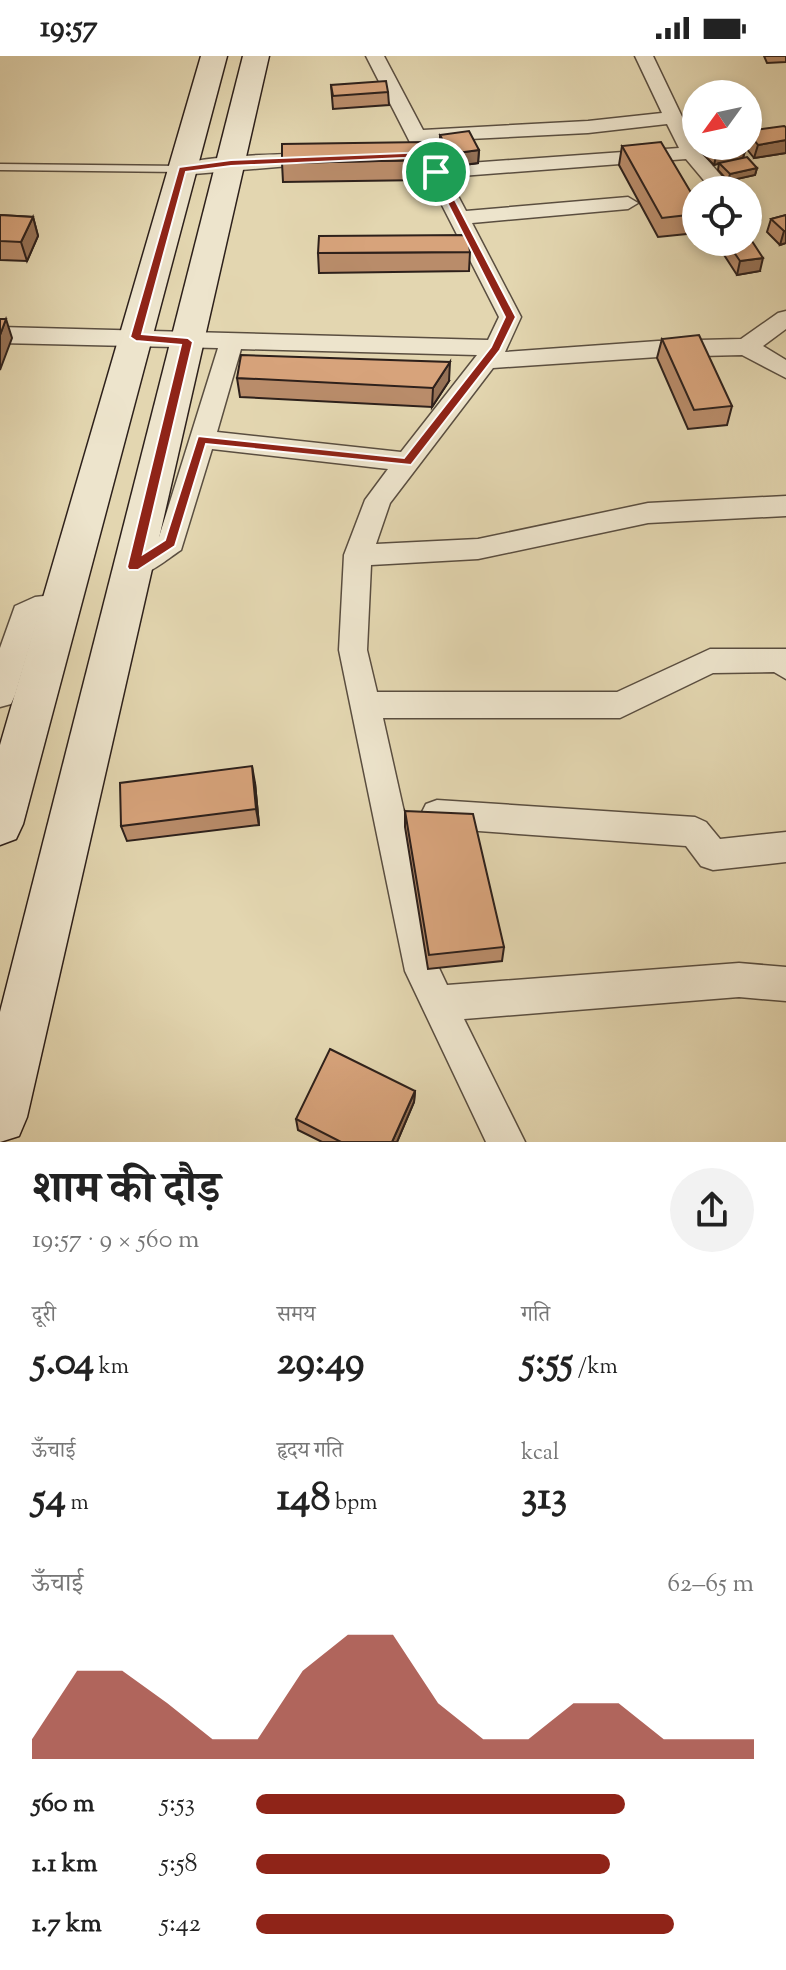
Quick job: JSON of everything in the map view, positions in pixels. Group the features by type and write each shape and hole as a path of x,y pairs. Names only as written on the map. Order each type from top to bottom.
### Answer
{"main road":[{"path":"0,824 214,56"},
{"path":"2,1111 256,56"}],"street":[{"path":"375,56 510,317 491,355 378,500 358,555 353,650 422,971 506,1142"},
{"path":"644,56 682,136"},
{"path":"427,154 588,127 673,118"},
{"path":"397,155 682,153"},
{"path":"182,169 231,163 337,158"},
{"path":"697,160 711,176"},
{"path":"460,218 628,203"},
{"path":"746,347 786,318"},
{"path":"0,335 136,337 491,355 746,347 786,370"},
{"path":"133,567 171,543 231,343"},
{"path":"202,439 407,462"},
{"path":"358,555 478,549 648,513 786,506"},
{"path":"0,695 25,614 35,608 61,605"},
{"path":"364,705 620,705 710,661 782,660 786,667"},
{"path":"388,810 695,832 713,855 786,847"},
{"path":"438,1003 739,980 786,984"}],"lane":[{"path":"0,167 182,169"}],"building":[{"path":"386,81 388,92 333,96 331,85"},
{"path":"784,126 786,140 762,144 762,129"},
{"path":"469,131 479,150 450,154 440,135"},
{"path":"425,142 427,160 282,163 282,144"},
{"path":"661,142 682,177 682,216 662,218 622,146"},
{"path":"750,160 757,168 730,174 719,163"},
{"path":"0,215 33,217 21,242 0,241"},
{"path":"786,215 786,231 784,231 771,219"},
{"path":"468,235 470,252 318,253 319,236"},
{"path":"737,256 763,258 740,261"},
{"path":"0,319 6,319 0,335"},
{"path":"699,335 732,406 694,410 662,339"},
{"path":"241,355 450,362 433,388 237,378"},
{"path":"252,766 256,809 121,826 120,783"},
{"path":"405,811 473,814 504,947 429,955"},
{"path":"330,1049 415,1091 392,1142 341,1142 296,1119"}],"route":[{"path":"427,154 436,172 510,317 496,348 407,462 202,439 171,543 133,567 188,342 136,337 182,169 231,163 427,154"}]}
